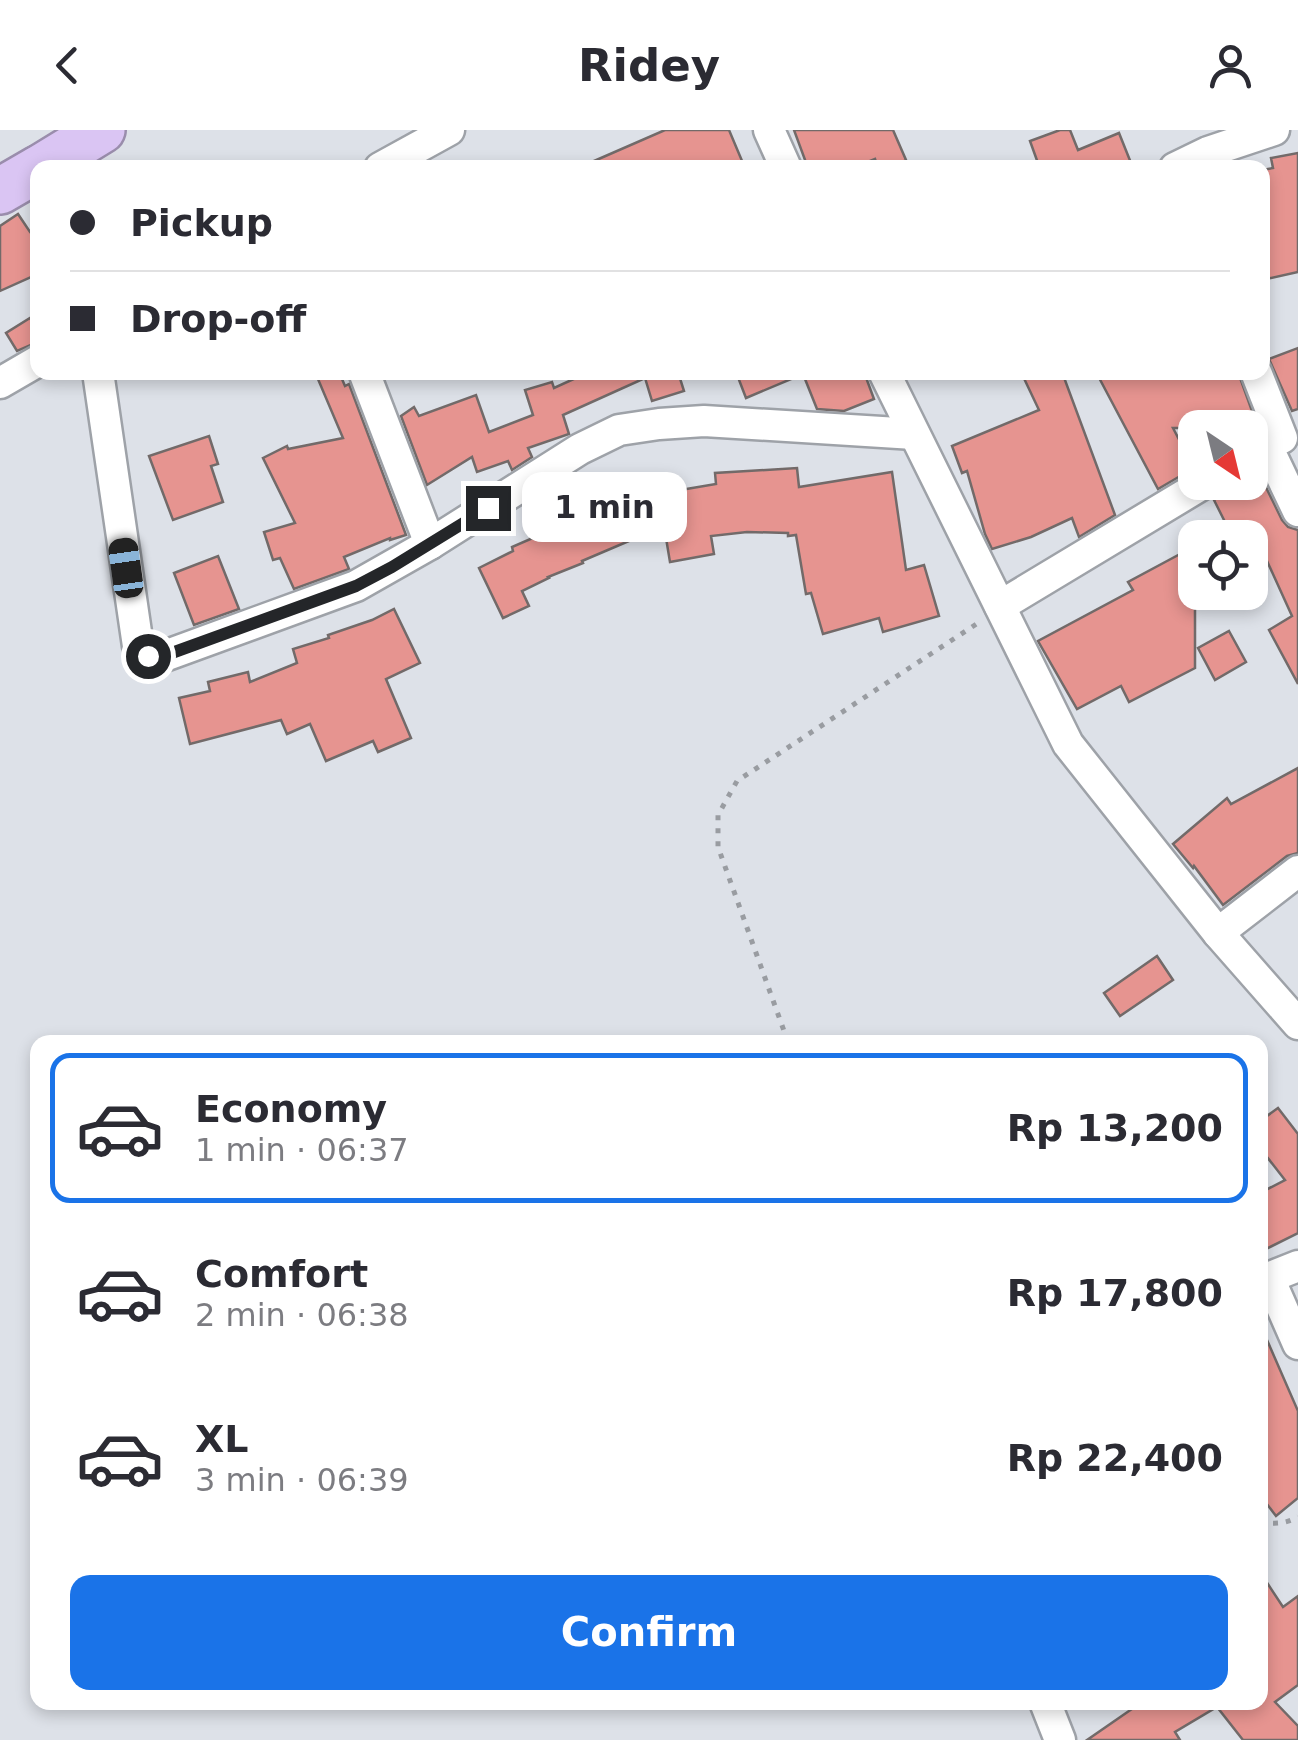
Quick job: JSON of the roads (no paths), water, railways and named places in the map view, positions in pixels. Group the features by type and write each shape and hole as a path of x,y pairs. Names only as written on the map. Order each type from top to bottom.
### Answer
{"highway":[{"path":"52,160 102,130"},
{"path":"0,192 30,174"}],"street":[{"path":"395,160 449,130"},
{"path":"768,130 782,160"},
{"path":"1184,160 1204,141 1274,130"},
{"path":"0,383 30,366"},
{"path":"99,380 138,646 148,656 158,658 356,586 580,449 618,430 704,421 914,434"},
{"path":"367,380 430,544"},
{"path":"888,380 1068,744 1218,933 1298,1024"},
{"path":"1258,380 1298,511"},
{"path":"1000,606 1178,499"},
{"path":"1218,933 1298,871"},
{"path":"1268,1277 1298,1266"},
{"path":"1268,1287 1298,1344"},
{"path":"1049,1710 1060,1740"}]}
